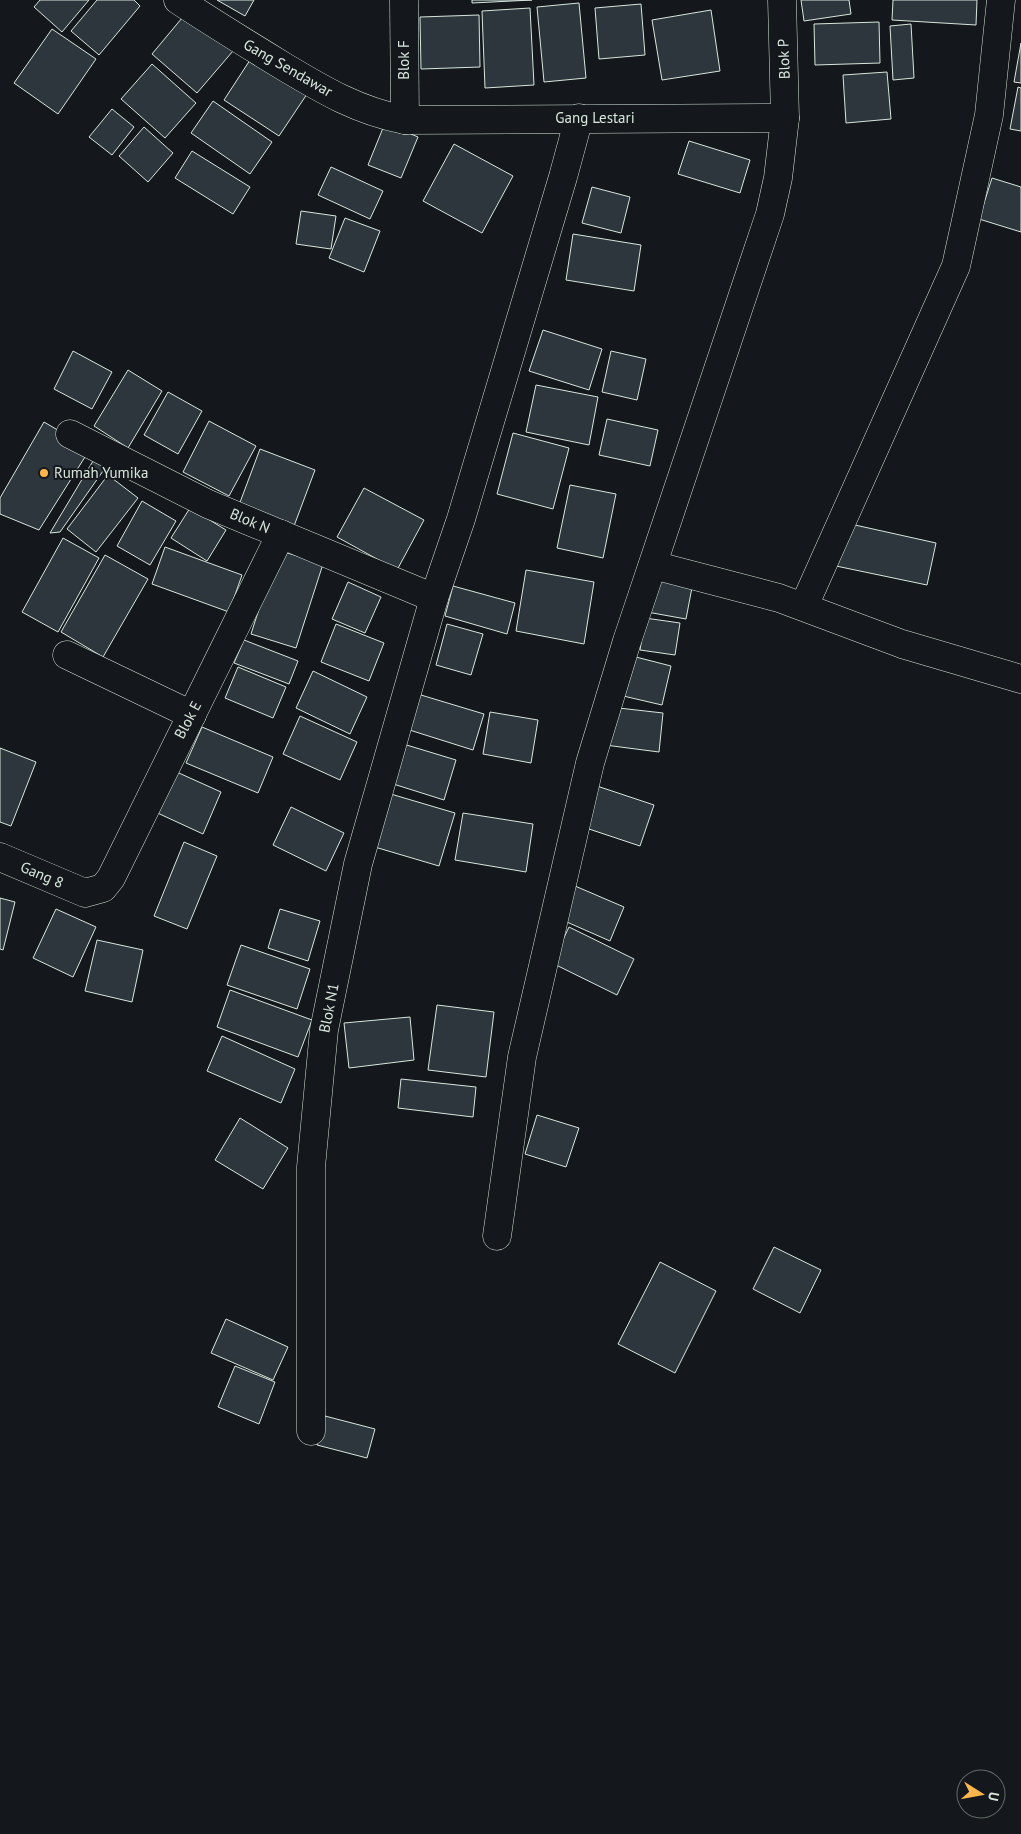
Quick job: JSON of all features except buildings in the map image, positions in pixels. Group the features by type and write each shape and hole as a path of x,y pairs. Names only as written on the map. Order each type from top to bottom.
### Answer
{"street":[{"name":"Gang Sendawar","path":"178,0 230,34 350,104 381,116 405,120"},
{"name":"Blok F","path":"404,0 405,120"},
{"name":"Blok P","path":"497,1236 522,1057 583,791 627,641 770,214 778,178 785,118 782,0"},
{"path":"804,606 956,266 989,115 1001,0"},
{"name":"Blok N1","path":"311,1431 310,1167 324,1030 358,864 434,598 470,491 579,118"},
{"name":"Gang Lestari","path":"405,120 785,118"},
{"name":"Blok N","path":"70,434 208,504 434,598"},
{"name":"Blok E","path":"85,893 103,888 111,878 281,534"},
{"path":"653,566 804,606 902,644 1021,679"},
{"path":"67,655 192,715"},
{"name":"Gang 8","path":"0,857 85,893"}],"place":[{"name":"Rumah Yumika","path":"44,473"}]}
